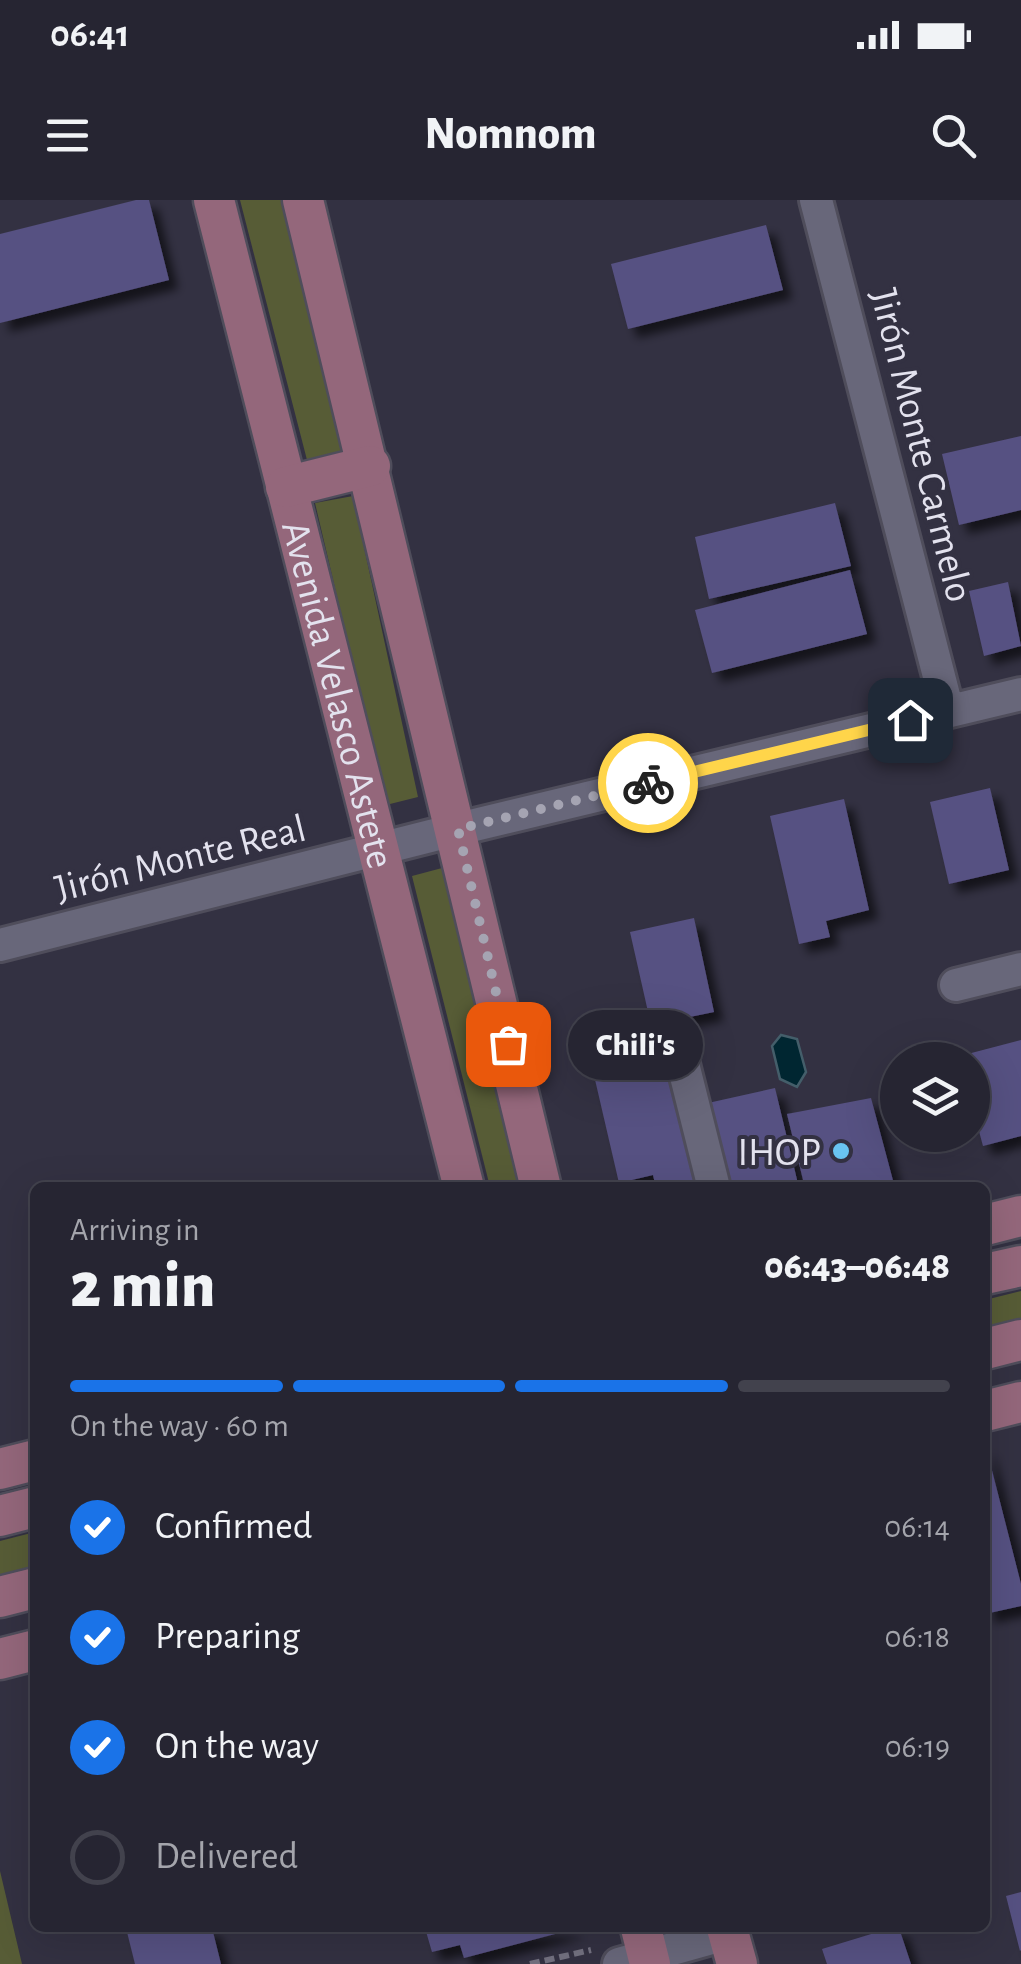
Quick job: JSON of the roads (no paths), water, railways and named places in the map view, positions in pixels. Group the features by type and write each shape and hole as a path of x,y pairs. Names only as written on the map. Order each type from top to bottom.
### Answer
{"main road":[{"name":"Avenida Velasco Astete","path":"214,200 462,1182"},
{"name":"Avenida Velasco Astete","path":"303,200 458,829 540,1182"},
{"path":"286,487 370,466"},
{"path":"990,1224 1021,1216"},
{"path":"990,1273 1021,1266"},
{"path":"990,1348 1021,1340"},
{"path":"990,1410 1021,1402"},
{"path":"0,1469 30,1461"},
{"path":"0,1516 30,1509"},
{"path":"0,1597 30,1589"},
{"path":"0,1660 30,1651"}],"street":[{"name":"Jirón Monte Carmelo","path":"816,200 948,711"},
{"name":"Jirón Monte Real","path":"0,946 458,829 1021,694"},
{"path":"956,985 1021,969"},
{"path":"680,1056 712,1182"},
{"path":"632,1952 731,1942"}],"water":[{"path":"781,1035 797,1039 806,1072 797,1087 780,1079 772,1046"}],"place":[{"name":"Chili's","path":"508,1044"},
{"name":"IHOP","path":"841,1151"}]}
